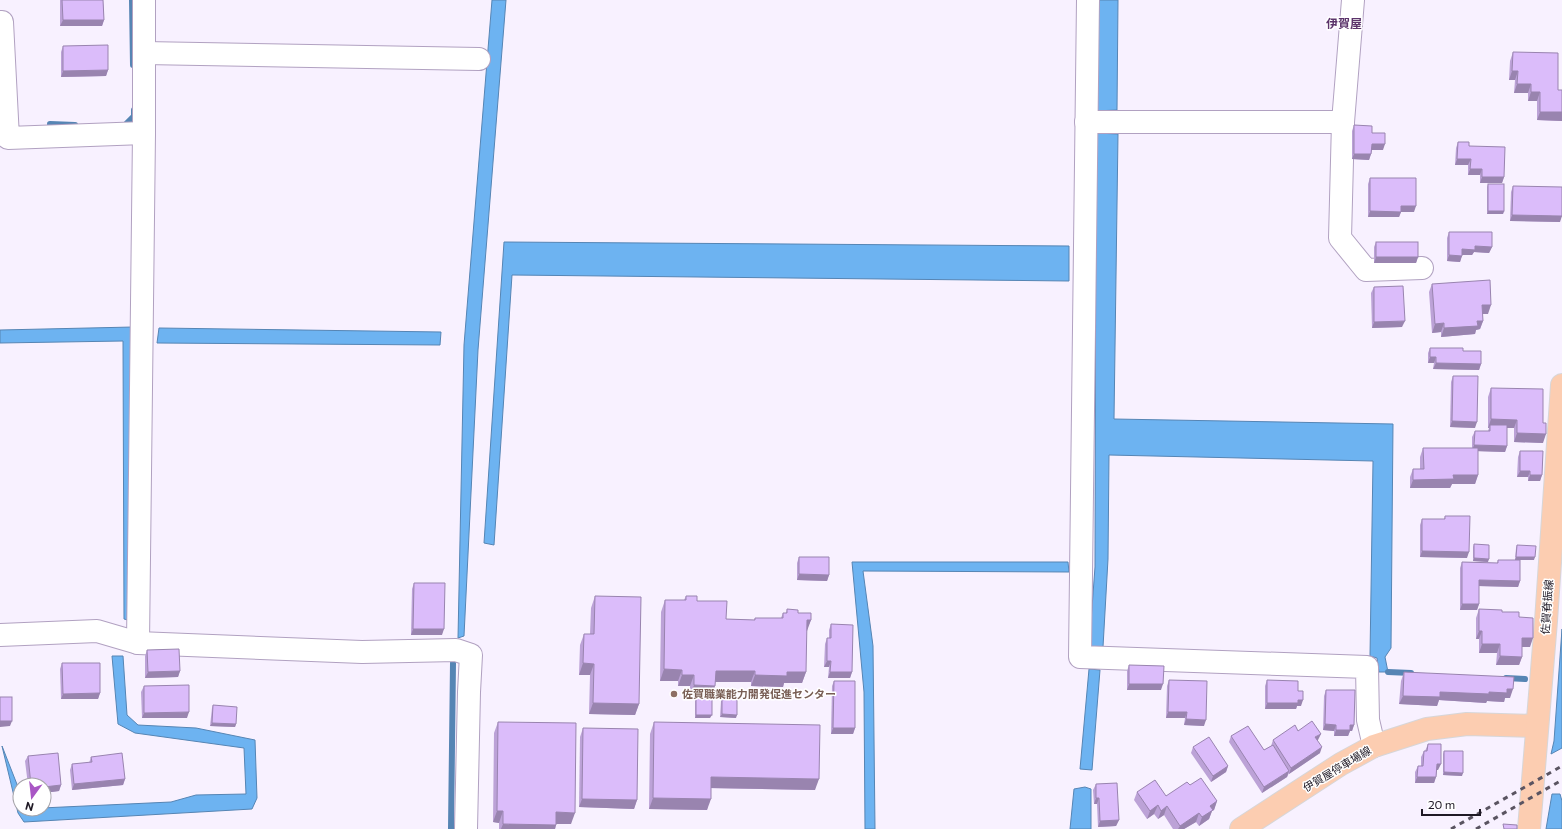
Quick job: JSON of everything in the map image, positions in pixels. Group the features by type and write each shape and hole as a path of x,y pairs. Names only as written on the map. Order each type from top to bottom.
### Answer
{"main road":[{"name":"佐賀脊振線","path":"1529,829 1537,726 1556,557 1562,385"},
{"name":"伊賀屋停車場線","path":"1241,829 1341,764 1374,746 1427,729 1459,725 1537,726"}],"street":[{"path":"138,643 144,133 144,0"},
{"path":"1088,0 1080,657 1367,667 1368,720 1374,746"},
{"path":"1353,0 1343,122 1340,238 1366,270 1422,268"},
{"path":"0,22 2,22 8,138 144,133"},
{"path":"144,53 479,59"},
{"path":"1086,122 1343,122"},
{"path":"0,635 97,631 138,643 362,652 456,650 471,655 468,692 466,829"}],"water":[{"path":"492,0 506,0 478,350 464,636 458,638 464,345"},
{"path":"1096,0 1118,0 1117,110 1095,111"},
{"path":"1096,133 1118,134 1114,419 1393,424 1391,648 1385,657 1388,672 1379,672 1377,658 1370,656 1373,461 1109,455 1108,559 1103,647 1089,648 1095,567"},
{"path":"504,242 1069,246 1069,281 512,275 494,545 484,543"},
{"path":"133,327 132,621 124,619 123,341 0,343 0,330"},
{"path":"159,328 441,332 440,345 157,343"},
{"path":"852,562 1068,562 1069,572 863,571 873,646 875,829 865,829 864,692"},
{"path":"1562,629 1562,748 1551,754 1554,741"},
{"path":"112,656 123,656 127,715 138,725 196,728 255,740 257,798 252,809 24,822 21,817 52,817 52,808 171,802 196,795 246,794 244,748 135,733 118,724"},
{"path":"1089,669 1100,670 1092,770 1080,769"},
{"path":"2,746 14,777 12,777 12,788"},
{"path":"1085,787 1091,789 1091,829 1070,829 1074,789"},
{"path":"1552,794 1560,794 1562,801 1562,829 1546,829"}],"building":[{"path":"62,0 103,0 104,20 63,20"},
{"path":"108,45 108,70 63,71 63,46"},
{"path":"1513,52 1558,53 1558,90 1562,90 1562,112 1540,112 1540,92 1531,92 1531,84 1517,84 1518,71 1512,71"},
{"path":"1354,125 1372,126 1372,133 1385,133 1385,144 1372,144 1371,154 1354,154"},
{"path":"1458,142 1469,142 1469,146 1505,147 1504,177 1482,177 1482,169 1470,169 1471,159 1457,159"},
{"path":"1370,178 1416,178 1416,206 1401,206 1401,212 1370,211"},
{"path":"1488,184 1504,184 1504,211 1488,211"},
{"path":"1513,186 1562,187 1562,216 1512,215"},
{"path":"1449,232 1492,232 1492,247 1475,246 1475,250 1462,249 1462,256 1449,255"},
{"path":"1376,242 1418,242 1418,257 1376,257"},
{"path":"1490,280 1491,305 1482,305 1483,321 1477,321 1478,326 1444,328 1444,323 1435,324 1432,284"},
{"path":"1403,286 1405,321 1374,322 1374,287"},
{"path":"1430,348 1463,348 1463,351 1481,351 1481,364 1436,363 1436,357 1430,357"},
{"path":"1453,376 1478,376 1477,422 1452,421"},
{"path":"1491,388 1543,389 1543,423 1546,423 1546,434 1517,433 1517,420 1491,419"},
{"path":"1490,425 1507,425 1507,446 1474,445 1475,431 1490,431"},
{"path":"1423,448 1478,448 1478,475 1453,475 1454,479 1413,480 1413,469 1424,469"},
{"path":"1520,451 1543,451 1542,475 1530,475 1530,471 1520,471"},
{"path":"1445,516 1470,516 1469,552 1422,551 1422,519 1445,519"},
{"path":"1474,544 1489,545 1489,559 1474,558"},
{"path":"1517,545 1536,546 1535,557 1516,557"},
{"path":"799,557 829,557 829,575 799,574"},
{"path":"1498,560 1520,560 1520,581 1479,580 1479,604 1462,604 1462,562 1498,563"},
{"path":"414,583 445,583 444,629 413,629"},
{"path":"595,596 641,597 639,704 593,703 594,664 583,663 584,634 594,634"},
{"path":"686,596 697,596 697,601 727,601 726,619 755,620 755,618 783,618 783,613 787,613 787,609 798,610 798,613 811,613 811,620 807,620 806,672 787,672 787,676 755,675 755,671 716,671 715,686 694,685 694,675 682,675 682,670 664,669 665,600 686,600"},
{"path":"1479,609 1502,610 1502,612 1519,612 1519,617 1533,618 1533,638 1522,638 1522,657 1500,656 1500,644 1482,644 1482,631 1479,631"},
{"path":"831,624 853,625 852,672 830,672 831,661 827,661 827,638 831,638"},
{"path":"179,649 180,671 148,672 147,650"},
{"path":"62,663 100,663 100,693 63,694"},
{"path":"1129,665 1164,666 1163,684 1129,684"},
{"path":"1404,672 1514,677 1513,689 1507,689 1507,693 1489,692 1489,694 1440,692 1440,697 1403,696"},
{"path":"1169,680 1207,681 1206,720 1186,719 1187,712 1168,712"},
{"path":"1267,680 1298,681 1298,691 1303,691 1303,700 1298,700 1298,703 1267,703"},
{"path":"834,681 855,681 855,728 833,728"},
{"path":"189,685 189,712 144,713 144,686"},
{"path":"1326,690 1355,690 1354,725 1350,725 1350,730 1336,730 1336,725 1325,724"},
{"path":"0,697 12,697 12,721 0,721"},
{"path":"696,698 712,698 712,715 696,715"},
{"path":"722,698 737,698 737,715 722,714"},
{"path":"213,705 237,707 236,724 212,723"},
{"path":"1312,721 1321,734 1315,737 1322,747 1291,768 1273,740 1295,725 1298,731"},
{"path":"498,722 576,723 575,813 556,812 556,825 503,824 503,811 497,811"},
{"path":"654,722 820,725 819,779 711,777 711,799 653,798"},
{"path":"1248,726 1264,750 1273,745 1289,771 1264,787 1231,736"},
{"path":"583,728 638,729 637,800 582,799"},
{"path":"1209,737 1228,766 1213,776 1193,747"},
{"path":"1428,744 1441,744 1441,764 1437,764 1436,777 1417,777 1418,766 1423,766 1424,751 1427,751"},
{"path":"1444,751 1463,751 1463,773 1444,772"},
{"path":"58,753 61,785 52,786 52,777 30,777 28,756"},
{"path":"122,753 125,779 74,784 72,764 92,762 91,757"},
{"path":"1201,778 1217,801 1210,806 1213,810 1202,817 1199,813 1180,826 1167,806 1161,811 1158,805 1150,811 1137,792 1155,780 1166,796 1187,782 1190,785"},
{"path":"1117,783 1119,820 1100,821 1099,798 1096,798 1096,784"},
{"path":"1503,824 1517,825 1517,829 1504,829"}],"waterway":[{"path":"132,0 133,65"},
{"path":"122,126 124,126 134,116 134,110"},
{"path":"50,124 75,125"},
{"path":"451,829 453,663"},
{"path":"1388,672 1411,673"},
{"path":"1506,678 1525,679"}],"railway":[{"path":"1451,829 1562,766"},
{"path":"1476,829 1562,780"}],"place":[{"name":"佐賀職業能力開発促進センター","path":"674,694"}],"district":[{"name":"伊賀屋","path":"1344,24"}]}
